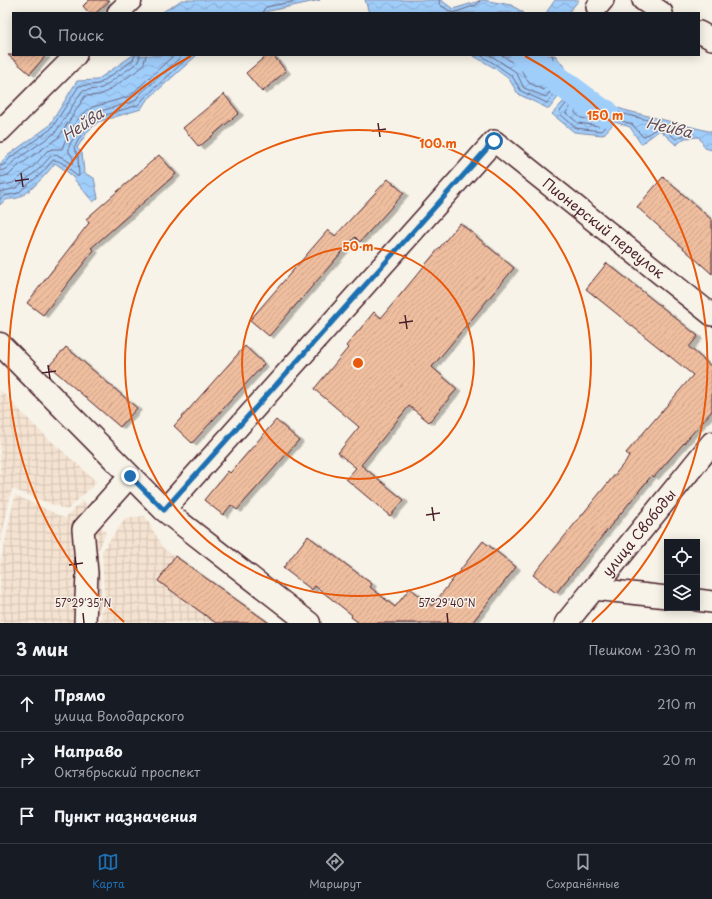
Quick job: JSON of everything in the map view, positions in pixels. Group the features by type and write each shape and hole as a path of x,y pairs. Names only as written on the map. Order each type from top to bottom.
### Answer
{"main road":[{"path":"0,344 164,510 309,623"},
{"name":"улица Свободы","path":"566,623 712,443"}],"street":[{"path":"119,12 131,0"},
{"path":"643,0 661,12"},
{"path":"700,33 712,39"},
{"path":"0,131 75,56"},
{"name":"Пионерский переулок","path":"164,510 494,141 712,316"},
{"path":"85,623 87,573 83,529 130,476"},
{"path":"594,588 664,597"},
{"path":"700,600 712,602"}],"shaded area":[{"path":"0,390 39,430 97,482 67,510 12,489 0,545"},
{"path":"15,495 65,518 83,500 106,533 98,551 102,599 97,623 0,623 0,565"},
{"path":"145,516 163,548 267,620 264,623 100,623 104,598 102,551 126,518"}],"water":[{"path":"182,0 320,0 265,12 163,12"},
{"path":"365,0 441,0 453,9 483,0 511,5 522,12 369,12"},
{"path":"555,0 579,0 569,12 547,12"},
{"path":"132,56 196,56 146,101 141,109 98,122 88,131 77,148 82,153 84,173 94,178 98,198 93,202 69,173 55,163 39,182 29,191 20,197 5,201 0,205 0,164 7,156 49,126 77,81 97,80"},
{"path":"474,56 556,56 573,78 549,109 518,94 509,79 493,67"},
{"path":"573,91 624,110 712,132 712,150 705,148 699,137 685,138 676,145 660,130 641,144 630,127 615,122 603,135 574,132 552,114"}],"building":[{"path":"89,0 110,0 97,12 88,12 83,6"},
{"path":"8,55 45,56 30,74"},
{"path":"266,56 274,56 286,71 262,92 246,73"},
{"path":"224,94 239,113 199,147 183,128"},
{"path":"159,155 176,174 91,248 94,250 43,315 27,303 89,223 86,219"},
{"path":"663,177 712,220 712,274 637,207"},
{"path":"388,179 404,193 360,242 355,237 269,336 250,320 328,230 335,236"},
{"path":"460,223 514,268 432,367 457,389 429,422 409,406 361,465 404,500 390,516 346,479 356,468 338,453 359,427 314,389 348,348 346,346 374,312 381,318"},
{"path":"607,263 698,336 689,347 712,367 712,411 654,477 652,475 556,593 533,575 630,456 626,453 693,375 586,289"},
{"path":"245,346 264,364 192,443 174,426"},
{"path":"66,347 137,408 120,427 49,366"},
{"path":"276,420 299,440 237,510 231,505 223,515 204,500 228,471 230,473"},
{"path":"308,536 372,584 370,587 395,607 410,588 432,606 483,541 516,567 472,623 359,623 351,617 352,615 315,586 312,590 283,568"},
{"path":"175,556 269,623 216,623 158,581"}],"waterway":[{"name":"Нейва","path":"525,56 601,112 605,113"}],"route":[{"path":"130,476 164,510 494,141"}]}
